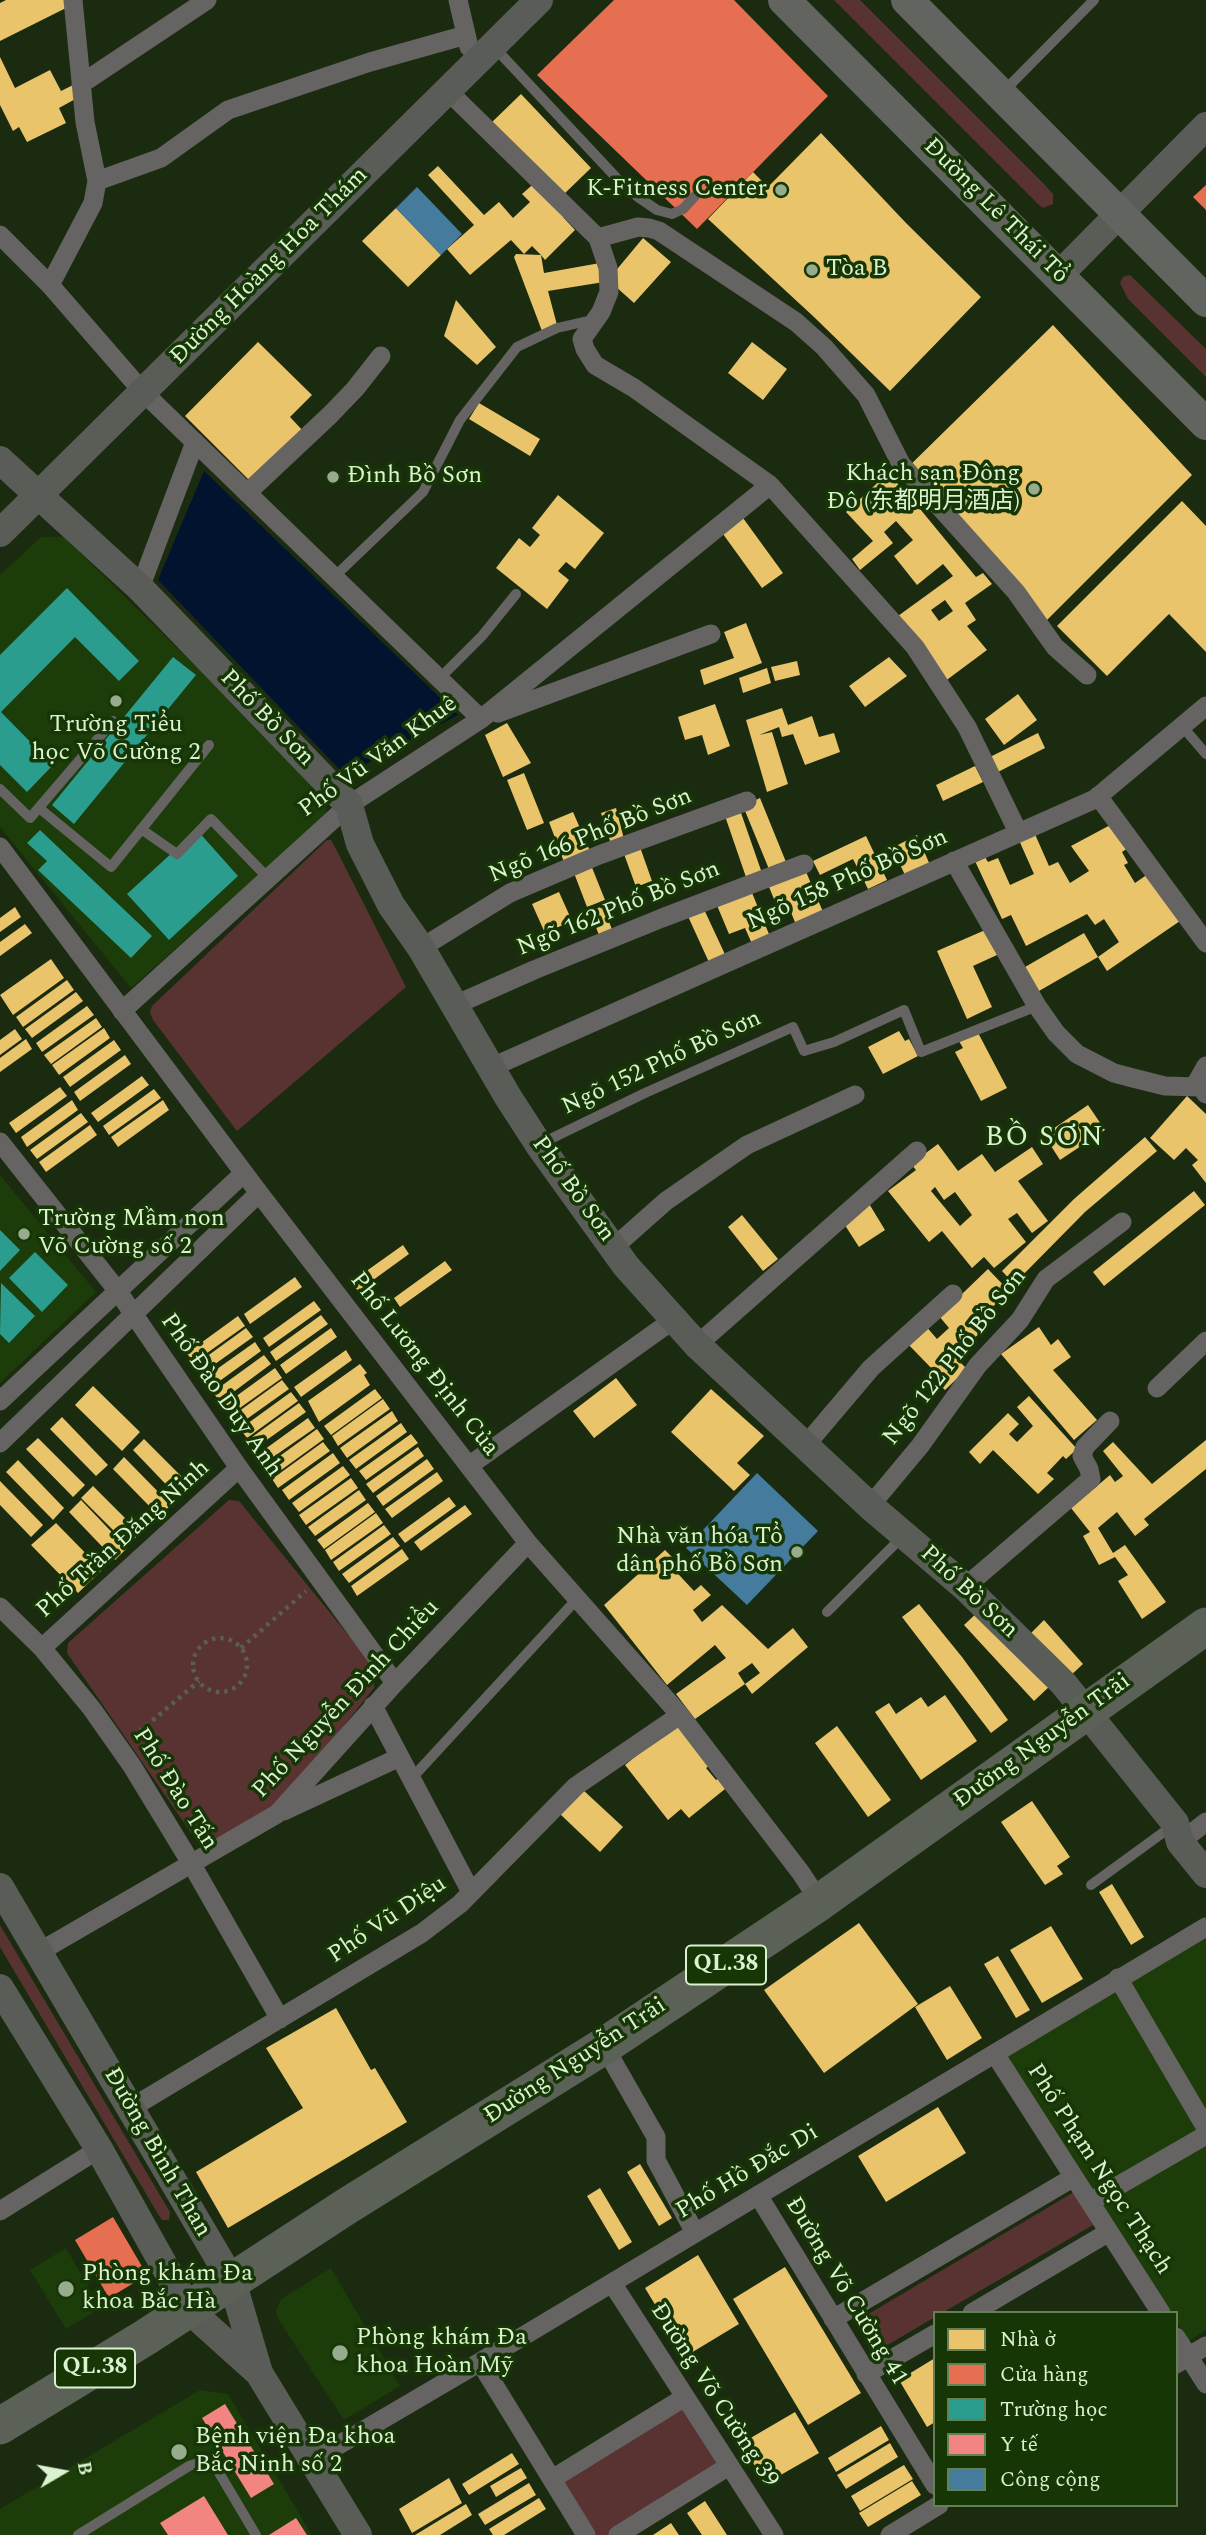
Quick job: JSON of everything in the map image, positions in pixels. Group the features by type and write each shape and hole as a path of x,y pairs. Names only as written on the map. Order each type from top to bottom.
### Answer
{"highway":[{"name":"Đường Nguyễn Trãi","path":"0,2426 604,2046 820,1902 1206,1626"}],"main road":[{"name":"Đường Lê Thái Tổ","path":"783,0 1206,424"},
{"path":"918,7 1000,95 1206,301"}],"street":[{"path":"50,285 93,203 97,181 85,122 73,0"},
{"path":"81,84 207,0"},
{"path":"458,0 466,35 483,55"},
{"name":"Đường Hoàng Hoa Thám","path":"0,533 539,0"},
{"path":"97,181 161,158 228,110 370,62 466,35"},
{"path":"448,90 598,238 610,282 605,304 582,339 588,356 595,365 634,388 770,485 915,648 967,727 1018,832"},
{"path":"1058,276 1206,126"},
{"path":"598,238 638,228 659,231 796,322 824,347 866,394 901,464 1016,592 1055,647 1087,675"},
{"name":"Phố Vũ Văn Khuê","path":"0,235 50,285 143,392 481,719 349,805 122,1010"},
{"path":"247,493 330,415 381,356"},
{"path":"140,588 195,442"},
{"name":"Phố Bồ Sơn","path":"0,460 140,588 349,805 360,844 391,905 421,948 490,1068 539,1145 613,1248 673,1320 870,1506 965,1587 1063,1683 1206,1874"},
{"path":"481,719 770,485"},
{"path":"481,719 711,634"},
{"name":"Ngõ 158 Phố Bồ Sơn","path":"490,1068 1098,796 1206,706"},
{"path":"1098,796 1206,943"},
{"name":"Ngõ 166 Phố Bồ Sơn","path":"421,948 510,893 599,855 747,801"},
{"name":"Phố Lương Định Của","path":"0,847 259,1193 528,1543 680,1715 801,1873 820,1902"},
{"path":"954,861 1037,1006 1077,1054 1114,1073 1165,1086 1203,1091"},
{"name":"Ngõ 162 Phố Bồ Sơn","path":"455,1005 636,928 804,864"},
{"path":"1203,1091 1197,1082 1206,1066"},
{"path":"613,1248 666,1201 747,1145 855,1094"},
{"name":"Phố Đào Duy Anh","path":"2,1149 117,1290 239,1468 395,1683"},
{"path":"697,1345 917,1151"},
{"path":"19,1425 0,1402 244,1173"},
{"path":"0,1443 259,1193"},
{"name":"Ngõ 122 Phố Bồ Sơn","path":"870,1506 920,1446 978,1365 1020,1320 1046,1279 1122,1222"},
{"path":"805,1446 871,1368 953,1294"},
{"path":"470,1465 673,1320"},
{"path":"1157,1388 1206,1341"},
{"path":"965,1587 1091,1479 1082,1456 1085,1447 1110,1421"},
{"name":"Phố Trần Đăng Ninh","path":"42,1647 239,1468"},
{"name":"Phố Nguyễn Đình Chiểu","path":"38,1952 277,1814 373,1706 528,1543"},
{"name":"Phố Đào Tấn","path":"0,1606 42,1647 92,1709 132,1766 280,2019"},
{"path":"373,1706 471,1892"},
{"name":"Phố Vũ Diệu","path":"131,2108 422,1933 460,1904 576,1786 680,1715"},
{"path":"277,1814 401,1756"},
{"path":"1177,1833 1206,1822"},
{"name":"Đường Bình Than","path":"0,1887 232,2281 259,2373 358,2535"},
{"name":"Phố Hồ Đắc Di","path":"313,2460 1206,1927"},
{"path":"1118,1978 1206,2128"},
{"name":"Đường Bình Than","path":"0,1988 99,2149 189,2309 259,2373"},
{"path":"604,2046 656,2137 656,2160 695,2233"},
{"name":"Phố Phạm Ngọc Thạch","path":"995,2053 1160,2311"},
{"path":"1090,2202 1206,2134"},
{"path":"0,2211 99,2149"},
{"path":"833,2319 1074,2178"},
{"name":"Đường Võ Cường 41","path":"758,2195 933,2482"},
{"path":"975,2311 1109,2232"},
{"name":"Đường Võ Cường 39","path":"612,2283 774,2535"},
{"path":"866,2374 933,2335"},
{"path":"1206,2346 1183,2360 1206,2384"},
{"path":"481,2362 586,2535"},
{"path":"552,2479 685,2397"},
{"path":"618,2535 729,2466"},
{"path":"890,2535 936,2507"}],"lane":[{"path":"1000,95 1094,0"},
{"path":"483,55 542,98 625,187 657,210 672,214 683,209 695,196"},
{"path":"334,577 423,492 460,420 517,347 557,328 596,319"},
{"path":"439,679 475,644 516,594"},
{"path":"0,789 30,818 113,721"},
{"path":"1182,726 1206,754"},
{"path":"39,808 111,867 209,745"},
{"path":"141,829 177,854 211,820 268,878"},
{"name":"Ngõ 152 Phố Bồ Sơn","path":"539,1145 645,1093 793,1027 804,1051 834,1042 904,1010 921,1052 1037,1006"},
{"path":"827,1612 904,1535"},
{"path":"412,1778 577,1599"},
{"path":"1091,1885 1177,1833"},
{"path":"78,2535 188,2466 204,2461 218,2471 256,2535"}],"path":[{"path":"241,1648 309,1588"},
{"path":"220,1638 229,1639 241,1648 247,1667 240,1684 233,1689 216,1692 199,1681 193,1668 194,1659 204,1644 220,1638"},
{"path":"130,1740 199,1681"}],"shaded area":[{"path":"834,0 860,0 1045,185 1053,194 1053,204 1043,208 1039,205"},
{"path":"1130,275 1206,349 1206,377 1128,299 1120,283 1123,277"},
{"name":"Trường Tiểu học Võ Cường 2","path":"41,537 64,537 327,795 326,815 131,988 0,827 0,575"},
{"path":"327,840 331,840 336,849 406,987 237,1131 153,1020 150,1012 152,1006"},
{"name":"Trường Mầm non Võ Cường số 2","path":"0,1175 96,1292 0,1383"},
{"path":"229,1500 239,1501 375,1668 374,1688 278,1807 215,1843 198,1843 67,1653 68,1643"},
{"path":"0,1925 170,2212 169,2220 162,2220 158,2214 0,1947"},
{"path":"1206,1936 1206,2330 1189,2341 1178,2324 1178,2311 1170,2311 1007,2055"},
{"path":"1074,2192 1093,2225 945,2311 933,2311 933,2318 874,2353 855,2322"},
{"name":"Phòng khám Đa khoa Bắc Hà","path":"66,2248 101,2308 66,2329 30,2270"},
{"name":"Phòng khám Đa khoa Hoàn Mỹ","path":"331,2268 400,2386 344,2420 278,2319 276,2311 281,2299"},
{"name":"Bệnh viện Đa khoa Bắc Ninh số 2","path":"200,2390 228,2394 312,2535 0,2535 0,2509"},
{"path":"684,2404 723,2467 614,2535 590,2535 555,2480"}],"water":[{"path":"204,471 458,715 345,775 158,580"}],"building: Nhà ở":[{"path":"6,0 71,0 72,5 0,41 0,3"},
{"path":"688,7 784,103 747,140 652,44"},
{"path":"0,57 15,88 50,70 61,91 73,85 79,97 59,108 66,123 27,142 19,127 13,131 0,105"},
{"path":"521,94 591,168 562,196 491,123"},
{"path":"821,133 981,297 890,391 708,219 753,172 768,187"},
{"path":"438,166 484,215 499,202 513,218 530,202 522,194 538,180 568,212 563,217 575,230 545,260 532,246 524,254 511,240 470,275 447,249 474,225 428,175"},
{"path":"396,208 441,255 408,287 362,241"},
{"path":"643,238 671,262 634,303 615,286 613,274"},
{"path":"516,254 541,255 544,273 600,263 604,282 548,291 557,325 542,331 514,257"},
{"path":"456,300 496,347 477,365 444,336"},
{"path":"1053,325 1192,475 1040,627 902,473"},
{"path":"258,342 312,395 290,417 305,433 254,485 185,416"},
{"path":"752,342 787,369 763,400 728,373"},
{"path":"479,403 540,439 530,456 469,419"},
{"path":"888,473 976,577 983,573 992,584 965,603 976,620 967,626 987,650 944,682 898,616 953,576 943,564 917,585 894,556 913,540 896,521 884,532 893,543 860,570 852,559 873,541 846,512","holes":["945,600 953,611 939,621 931,610"]},
{"path":"558,495 604,533 575,569 566,562 558,571 569,580 547,609 496,568 519,538 530,547 540,535 532,528"},
{"path":"1182,501 1206,526 1206,652 1169,614 1107,676 1057,626"},
{"path":"743,518 783,573 762,588 723,534"},
{"path":"746,623 762,663 704,685 700,670 734,658 724,632"},
{"path":"889,657 907,676 865,707 849,686"},
{"path":"797,661 800,675 775,681 771,667"},
{"path":"767,668 771,683 743,693 739,678"},
{"path":"1018,694 1037,720 1004,745 985,719"},
{"path":"715,704 730,746 708,755 702,735 685,740 678,717"},
{"path":"782,708 788,725 812,716 819,737 834,733 840,752 805,765 793,734 782,737 779,727 759,735 772,732 788,784 767,792 746,720"},
{"path":"507,723 531,763 503,777 485,735"},
{"path":"1038,733 1045,748 996,773 988,758"},
{"path":"975,766 983,782 943,801 936,785"},
{"path":"524,773 544,823 527,830 507,780"},
{"path":"760,798 788,867 771,874 743,806"},
{"path":"616,808 624,839 611,844 601,813"},
{"path":"740,810 763,876 748,883 725,816"},
{"path":"573,812 590,851 564,862 549,822"},
{"path":"1114,823 1128,848 1122,852 1128,863 1124,865 1135,883 1148,874 1180,921 1107,971 1098,957 1119,942 1104,919 1095,925 1087,914 1026,946 1011,915 1002,919 975,861 985,857 988,862 998,858 1010,885 1034,874 1018,838 1034,832 1049,866 1058,862 1070,883 1089,871 1071,846"},
{"path":"917,835 930,865 906,877 892,848"},
{"path":"866,836 887,880 868,889 853,859 820,875 813,861"},
{"path":"640,847 652,881 636,887 624,854"},
{"path":"591,865 605,900 587,907 574,873"},
{"path":"804,867 829,926 801,937 786,900 776,904 767,882"},
{"path":"750,888 771,939 753,946 745,928 729,934 716,903"},
{"path":"559,892 572,921 545,933 532,904"},
{"path":"702,905 729,963 713,971 686,912"},
{"path":"603,906 613,932 600,938 590,911"},
{"path":"15,907 21,917 0,932 0,918"},
{"path":"25,924 32,933 0,956 0,942"},
{"path":"999,924 1010,949 973,966 992,1007 967,1019 937,951"},
{"path":"1084,933 1098,957 1039,991 1025,967"},
{"path":"51,959 64,978 13,1015 0,995"},
{"path":"67,980 74,990 23,1027 16,1017"},
{"path":"76,992 83,1001 32,1038 25,1029"},
{"path":"87,1006 94,1015 42,1052 36,1043"},
{"path":"96,1018 102,1027 51,1064 44,1055"},
{"path":"975,1027 1007,1088 981,1101 955,1052 963,1048 956,1036"},
{"path":"104,1028 110,1038 59,1075 52,1065"},
{"path":"15,1029 22,1039 0,1055 0,1040"},
{"path":"899,1031 905,1041 909,1039 918,1056 883,1074 868,1047"},
{"path":"26,1039 32,1049 0,1072 0,1058"},
{"path":"114,1040 121,1050 70,1087 63,1077"},
{"path":"125,1055 131,1064 80,1101 74,1092"},
{"path":"142,1076 149,1085 98,1122 91,1113"},
{"path":"60,1087 67,1096 16,1133 9,1123"},
{"path":"154,1089 161,1098 109,1135 103,1126"},
{"path":"1187,1096 1206,1114 1206,1183 1192,1165 1198,1160 1186,1148 1174,1160 1150,1138"},
{"path":"72,1100 78,1110 27,1147 21,1137"},
{"path":"163,1100 169,1110 118,1147 111,1137"},
{"path":"1088,1105 1105,1130 1060,1160 1044,1135"},
{"path":"81,1113 88,1122 37,1159 30,1150"},
{"path":"90,1125 97,1135 46,1172 39,1162"},
{"path":"1145,1137 1157,1151 1085,1212 1014,1284 1002,1271 1074,1199"},
{"path":"938,1144 958,1171 982,1154 995,1172 1032,1147 1043,1164 1018,1181 1048,1221 1032,1233 1017,1213 1008,1219 1026,1242 994,1268 984,1257 972,1268 942,1231 929,1242 888,1191 916,1170 911,1164","holes":["935,1187 944,1200 955,1192 972,1215 960,1226 931,1191"]},
{"path":"1194,1191 1205,1205 1104,1286 1093,1272"},
{"path":"868,1202 885,1230 859,1247 841,1219"},
{"path":"742,1215 778,1259 763,1271 728,1227"},
{"path":"403,1245 409,1254 358,1291 351,1282"},
{"path":"445,1261 452,1270 400,1307 394,1298"},
{"path":"988,1269 1009,1291 974,1325 980,1333 954,1356 967,1369 945,1390 931,1376 935,1372 906,1342 924,1324 937,1339 949,1328 939,1316"},
{"path":"295,1277 302,1287 250,1324 244,1314"},
{"path":"314,1301 321,1310 269,1347 263,1338"},
{"path":"321,1315 328,1324 276,1361 270,1352"},
{"path":"238,1316 245,1326 193,1363 187,1353"},
{"path":"1039,1327 1051,1345 1058,1339 1071,1357 1053,1370 1097,1420 1074,1440 1001,1354"},
{"path":"246,1328 253,1337 201,1374 195,1365"},
{"path":"331,1328 337,1337 286,1374 280,1365"},
{"path":"255,1342 261,1351 210,1388 203,1379"},
{"path":"346,1350 352,1360 301,1397 294,1387"},
{"path":"264,1355 271,1364 220,1402 213,1392"},
{"path":"360,1364 367,1373 364,1375 370,1385 319,1422 308,1401"},
{"path":"275,1368 282,1378 230,1415 224,1405"},
{"path":"616,1378 637,1405 594,1438 573,1411"},
{"path":"282,1380 289,1389 237,1426 231,1417"},
{"path":"93,1386 140,1432 122,1451 75,1405"},
{"path":"375,1389 382,1398 331,1435 324,1426"},
{"path":"711,1389 764,1436 737,1463 750,1475 734,1491 671,1432"},
{"path":"291,1392 298,1401 247,1438 240,1429"},
{"path":"1029,1396 1077,1449 1066,1459 1063,1456 1047,1473 1054,1479 1038,1494 993,1450 980,1464 969,1452 1008,1413 1019,1424 1009,1434 1017,1442 1033,1426 1017,1407"},
{"path":"383,1399 390,1409 338,1446 332,1436"},
{"path":"299,1403 306,1412 254,1449 248,1440"},
{"path":"392,1411 398,1421 347,1458 340,1448"},
{"path":"62,1417 108,1465 96,1476 50,1429"},
{"path":"308,1418 315,1428 263,1464 257,1455"},
{"path":"401,1423 407,1432 356,1469 349,1460"},
{"path":"317,1429 324,1439 273,1476 266,1466"},
{"path":"411,1434 418,1443 366,1480 359,1471"},
{"path":"38,1438 85,1485 73,1497 26,1449"},
{"path":"144,1439 191,1486 179,1498 133,1450"},
{"path":"1206,1440 1206,1469 1144,1519 1149,1525 1135,1536 1117,1512 1098,1528 1113,1553 1125,1545 1166,1602 1142,1619 1118,1581 1128,1575 1115,1557 1099,1565 1083,1536 1090,1532 1071,1508 1110,1475 1115,1482 1123,1476 1103,1451 1113,1442 1152,1484"},
{"path":"323,1442 330,1451 278,1488 272,1479"},
{"path":"418,1447 424,1456 373,1493 366,1484"},
{"path":"333,1453 340,1463 289,1500 282,1490"},
{"path":"124,1457 171,1505 159,1516 113,1469"},
{"path":"427,1459 434,1469 383,1506 376,1496"},
{"path":"18,1460 64,1508 53,1520 6,1472"},
{"path":"343,1466 350,1475 299,1512 292,1503"},
{"path":"437,1472 443,1481 392,1518 385,1509"},
{"path":"351,1478 358,1488 306,1525 299,1515"},
{"path":"0,1481 43,1525 31,1537 0,1505"},
{"path":"93,1486 140,1533 128,1545 81,1498"},
{"path":"359,1490 366,1500 315,1536 308,1527"},
{"path":"449,1497 456,1506 405,1543 398,1534"},
{"path":"81,1500 127,1548 115,1560 69,1512"},
{"path":"368,1503 375,1512 324,1549 317,1540"},
{"path":"465,1505 472,1514 421,1551 414,1542"},
{"path":"376,1513 383,1523 331,1560 325,1550"},
{"path":"56,1523 102,1570 78,1593 31,1545"},
{"path":"384,1525 391,1534 339,1571 333,1562"},
{"path":"393,1537 400,1546 349,1583 342,1574"},
{"path":"402,1549 409,1559 357,1596 351,1586"},
{"path":"665,1550 675,1560 669,1564 694,1591 701,1585 711,1595 693,1610 702,1622 722,1605 768,1649 793,1628 808,1647 752,1694 745,1684 695,1719 676,1694 726,1658 715,1645 667,1685 604,1605","holes":["752,1663 760,1673 745,1684 738,1673"]},
{"path":"919,1604 1008,1720 991,1733 902,1617"},
{"path":"981,1609 1051,1685 1034,1701 964,1625"},
{"path":"1044,1620 1083,1664 1069,1677 1030,1634"},
{"path":"945,1695 977,1741 921,1780 875,1712 889,1703 896,1714 921,1697 928,1707"},
{"path":"679,1721 713,1763 706,1768 716,1780 722,1776 730,1785 689,1818 681,1809 668,1820 625,1765"},
{"path":"837,1726 891,1800 868,1817 815,1743"},
{"path":"582,1789 623,1827 600,1852 560,1814"},
{"path":"1032,1801 1070,1857 1057,1866 1063,1874 1045,1885 1001,1822"},
{"path":"1112,1884 1144,1937 1131,1945 1099,1892"},
{"path":"859,1923 918,2004 824,2073 764,1990"},
{"path":"1051,1926 1083,1979 1042,2003 1010,1950"},
{"path":"998,1956 1030,2010 1016,2018 984,1964"},
{"path":"950,1986 982,2038 947,2060 915,2007"},
{"path":"336,2008 371,2070 375,2068 407,2122 228,2228 196,2172 303,2108 266,2048"},
{"path":"938,2107 966,2153 886,2202 858,2156"},
{"path":"640,2164 672,2218 659,2226 627,2172"},
{"path":"600,2188 632,2242 619,2250 587,2196"},
{"path":"698,2255 739,2324 686,2356 645,2288"},
{"path":"785,2267 861,2393 808,2425 733,2299"},
{"path":"933,2359 933,2423 927,2427 899,2380"},
{"path":"795,2412 819,2453 765,2484 742,2443"},
{"path":"881,2426 889,2440 836,2472 828,2458"},
{"path":"890,2443 898,2457 846,2489 837,2475"},
{"path":"512,2453 519,2464 469,2495 462,2484"},
{"path":"904,2465 913,2479 860,2511 851,2496"},
{"path":"521,2468 527,2478 496,2497 490,2486"},
{"path":"449,2478 462,2503 412,2533 399,2509"},
{"path":"912,2481 921,2495 868,2527 859,2513"},
{"path":"529,2483 536,2495 485,2525 478,2514"},
{"path":"539,2498 546,2509 504,2535 493,2535 489,2529"},
{"path":"705,2501 727,2535 702,2535 687,2513"},
{"path":"466,2504 472,2515 440,2535 415,2535"},
{"path":"671,2523 679,2535 653,2535"}],"building: Cửa hàng":[{"path":"614,0 734,0 828,96 697,229 537,75"},
{"path":"1206,185 1206,210 1193,197"},
{"path":"113,2217 147,2275 109,2298 75,2240"}],"building: Trường học":[{"path":"67,588 139,661 119,681 75,637 1,712 53,765 27,792 0,765 0,655"},
{"path":"173,657 196,675 74,824 52,805"},
{"path":"40,830 152,936 131,958 38,870 47,861 27,843"},
{"path":"197,830 238,876 169,940 127,894"},
{"path":"0,1230 20,1250 0,1271"},
{"path":"35,1252 68,1285 42,1312 9,1278"},
{"path":"1,1283 35,1316 9,1343 0,1334"}],"building: Y tế":[{"path":"225,2404 274,2484 251,2498 202,2418"},
{"path":"204,2496 228,2535 168,2535 160,2523"},
{"path":"296,2518 307,2535 269,2535"}],"building: Công cộng":[{"path":"417,187 462,234 441,255 396,208"},
{"path":"757,1473 818,1531 747,1605 686,1548"}],"place":[{"name":"K-Fitness Center","path":"781,190"},
{"name":"Tòa B","path":"812,270"},
{"name":"Đình Bồ Sơn","path":"333,477"},
{"name":"Khách sạn Đông Đô (东都明月酒店)","path":"1034,489"},
{"name":"Trường Tiểu học Võ Cường 2","path":"116,701"},
{"name":"Trường Mầm non Võ Cường số 2","path":"24,1234"},
{"name":"Nhà văn hóa Tổ dân phố Bồ Sơn","path":"797,1552"},
{"name":"Phòng khám Đa khoa Bắc Hà","path":"66,2289"},
{"name":"Phòng khám Đa khoa Hoàn Mỹ","path":"340,2353"},
{"name":"Bệnh viện Đa khoa Bắc Ninh số 2","path":"179,2452"}],"district":[{"name":"BỒ SƠN","path":"1045,1140"}]}
